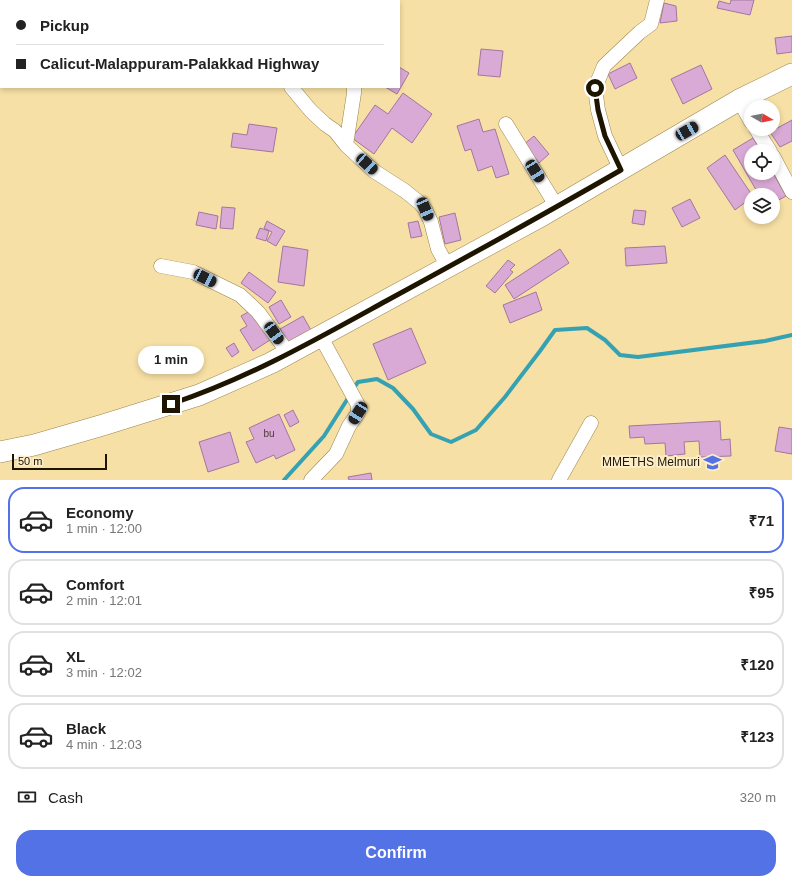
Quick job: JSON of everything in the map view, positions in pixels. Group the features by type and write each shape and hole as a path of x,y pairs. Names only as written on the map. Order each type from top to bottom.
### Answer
{"highway":[{"path":"0,452 34,445 103,426 199,395 288,354 325,344 448,267 557,207 739,100 792,74"}],"street":[{"path":"621,170 605,136 598,110 595,88 604,66 640,32 651,24 657,0"},
{"path":"292,88 311,111 335,131 346,145 374,171 405,191 420,203 425,209 438,249 448,267"},
{"path":"346,145 354,88"},
{"path":"739,100 744,109"},
{"path":"506,124 557,207"},
{"path":"780,169 792,192"},
{"path":"161,266 194,272 240,296 258,312 288,354"},
{"path":"311,480 336,454 358,413 358,405 325,344"},
{"path":"558,480 591,422"}],"building":[{"path":"731,0 754,0 750,15 717,8 719,1 730,4"},
{"path":"664,3 676,6 677,21 660,23"},
{"path":"792,36 792,52 777,54 775,38"},
{"path":"481,49 503,51 500,77 478,75"},
{"path":"630,63 637,78 615,89 608,74"},
{"path":"701,65 712,89 683,104 671,79"},
{"path":"400,68 409,73 397,94 387,88 400,88"},
{"path":"403,93 432,114 412,143 392,128 374,154 352,138 375,105 388,114"},
{"path":"479,119 483,132 495,129 509,174 496,178 492,166 478,171 471,149 465,151 457,126"},
{"path":"792,120 792,141 780,147 780,144 778,144 773,136 780,136 780,127"},
{"path":"249,124 277,128 273,152 231,147 233,133 247,135"},
{"path":"534,136 549,154 539,163 523,145"},
{"path":"753,138 757,144 744,144 744,169 733,150"},
{"path":"725,155 747,188 744,188 744,203 735,210 707,168"},
{"path":"750,180 777,180 786,196 780,199 780,188 755,188"},
{"path":"690,199 700,218 682,227 672,208"},
{"path":"222,207 235,208 233,229 220,228"},
{"path":"634,210 646,211 644,225 632,223"},
{"path":"199,212 218,216 216,229 196,225"},
{"path":"455,213 461,240 445,244 439,217"},
{"path":"267,221 285,231 276,246 267,241 272,232 264,228"},
{"path":"418,221 422,236 411,238 408,223"},
{"path":"260,228 269,231 266,241 256,238"},
{"path":"283,246 308,250 304,286 278,282"},
{"path":"665,246 667,263 626,266 625,248"},
{"path":"560,249 569,263 514,299 505,285"},
{"path":"508,260 515,265 510,270 513,272 495,293 486,286"},
{"path":"249,272 276,292 268,303 241,283"},
{"path":"536,292 542,310 510,323 503,305"},
{"path":"281,300 291,317 279,324 269,307"},
{"path":"252,310 270,340 253,351 240,330 247,326 241,316"},
{"path":"303,316 312,332 289,345 280,329"},
{"path":"411,328 426,363 388,380 373,344"},
{"path":"234,343 239,352 232,357 226,348"},
{"path":"175,350 192,353 190,368 173,365"},
{"path":"293,410 299,422 290,427 284,415"},
{"path":"279,414 295,450 276,459 274,455 256,463 246,442 254,439 249,428"},
{"path":"720,421 721,440 730,439 731,456 700,457 699,441 684,442 685,454 666,456 665,443 645,444 644,437 630,438 629,426"},
{"path":"779,427 792,429 792,454 775,451"},
{"path":"230,432 239,462 208,472 199,442"},
{"path":"371,473 372,480 349,480 348,477"}],"waterway":[{"path":"353,389 358,382 377,379 393,388 413,409 431,434 451,442 476,430 505,397 555,330 587,328 605,340 620,355 638,357 765,341 792,335"},
{"path":"284,480 324,436 350,395"}],"place":[{"name":"MMETHS Melmuri","path":"713,462"}],"route":[{"path":"171,404 199,395 271,363 360,316 621,170 605,136 598,110 595,88"}]}
